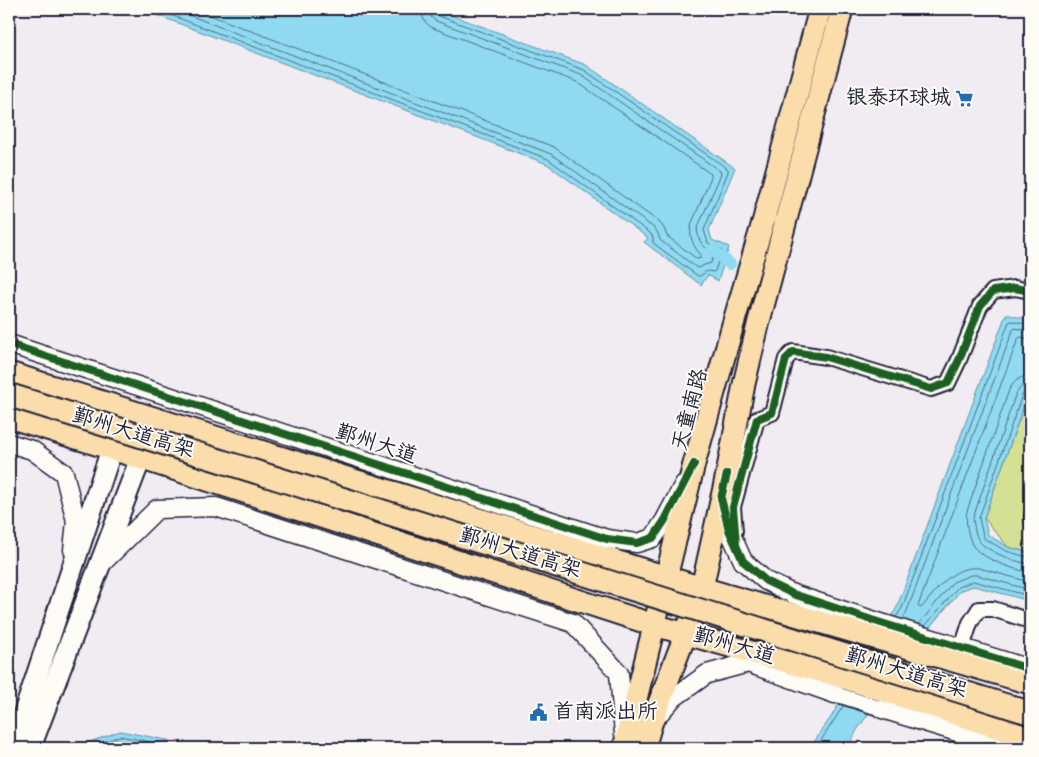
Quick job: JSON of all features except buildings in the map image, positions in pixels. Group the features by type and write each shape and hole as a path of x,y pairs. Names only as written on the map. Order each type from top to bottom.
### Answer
{"highway":[{"name":"鄞州大道高架","path":"9,382 1030,696"},
{"name":"鄞州大道高架","path":"9,395 1030,713"}],"main road":[{"name":"天童南路","path":"631,747 654,625 694,464 764,219 820,9"},
{"path":"631,747 650,724 702,588 758,324 842,9"},
{"name":"鄞州大道","path":"9,373 702,588 860,634 928,645 1030,683"},
{"path":"15,740 125,410"},
{"name":"鄞州大道","path":"9,417 654,625 686,633 838,686 889,702 1030,738"},
{"path":"30,748 155,419"}],"street":[{"path":"736,544 733,507 756,419 772,413 786,359 793,352 826,357 931,389 948,383 980,306 993,291 1015,288 1030,291"},
{"name":"鄞州大道","path":"9,344 607,540 637,543 653,538 665,520 694,464"},
{"path":"9,443 32,450 64,473 76,521 71,571"},
{"path":"727,474 721,498 729,530 743,561 766,580 793,594 878,622 928,645 962,648 1030,669"},
{"path":"99,566 157,509 216,507 573,623 619,674 631,747"},
{"path":"962,648 970,624 979,609 993,609 1030,621"},
{"path":"650,724 672,699 707,674 748,664 838,686"},
{"path":"889,702 1009,748"}],"green space":[{"path":"1030,392 1030,553 1008,547 984,518"}],"water":[{"path":"141,9 435,9 586,65 735,168 709,230 712,240 729,247 718,281 708,275 701,285 644,242 648,238 547,164"},
{"path":"1006,314 1030,320 1030,392 984,518 988,535 1008,547 1030,553 1030,601 974,586 961,590 933,623 857,730 848,748 810,748 831,717 897,607"},
{"path":"120,731 167,740 188,748 73,748"},
{"path":"9,747 73,748 9,748"}],"waterway":[{"path":"712,250 730,264"}],"railway":[{"path":"1030,499 1026,512 1030,533"}],"cycle path":[{"path":"736,544 733,507 757,419 772,413 786,359 793,352 826,357 931,389 948,383 980,306 993,291 1015,288 1030,291"},
{"path":"9,344 607,539 637,543 653,538 665,520 694,464"},
{"path":"727,474 721,498 729,530 743,561 766,581 793,594 1030,669"}],"place":[{"name":"银泰环球城","path":"965,99"},
{"name":"首南派出所","path":"539,713"}]}
